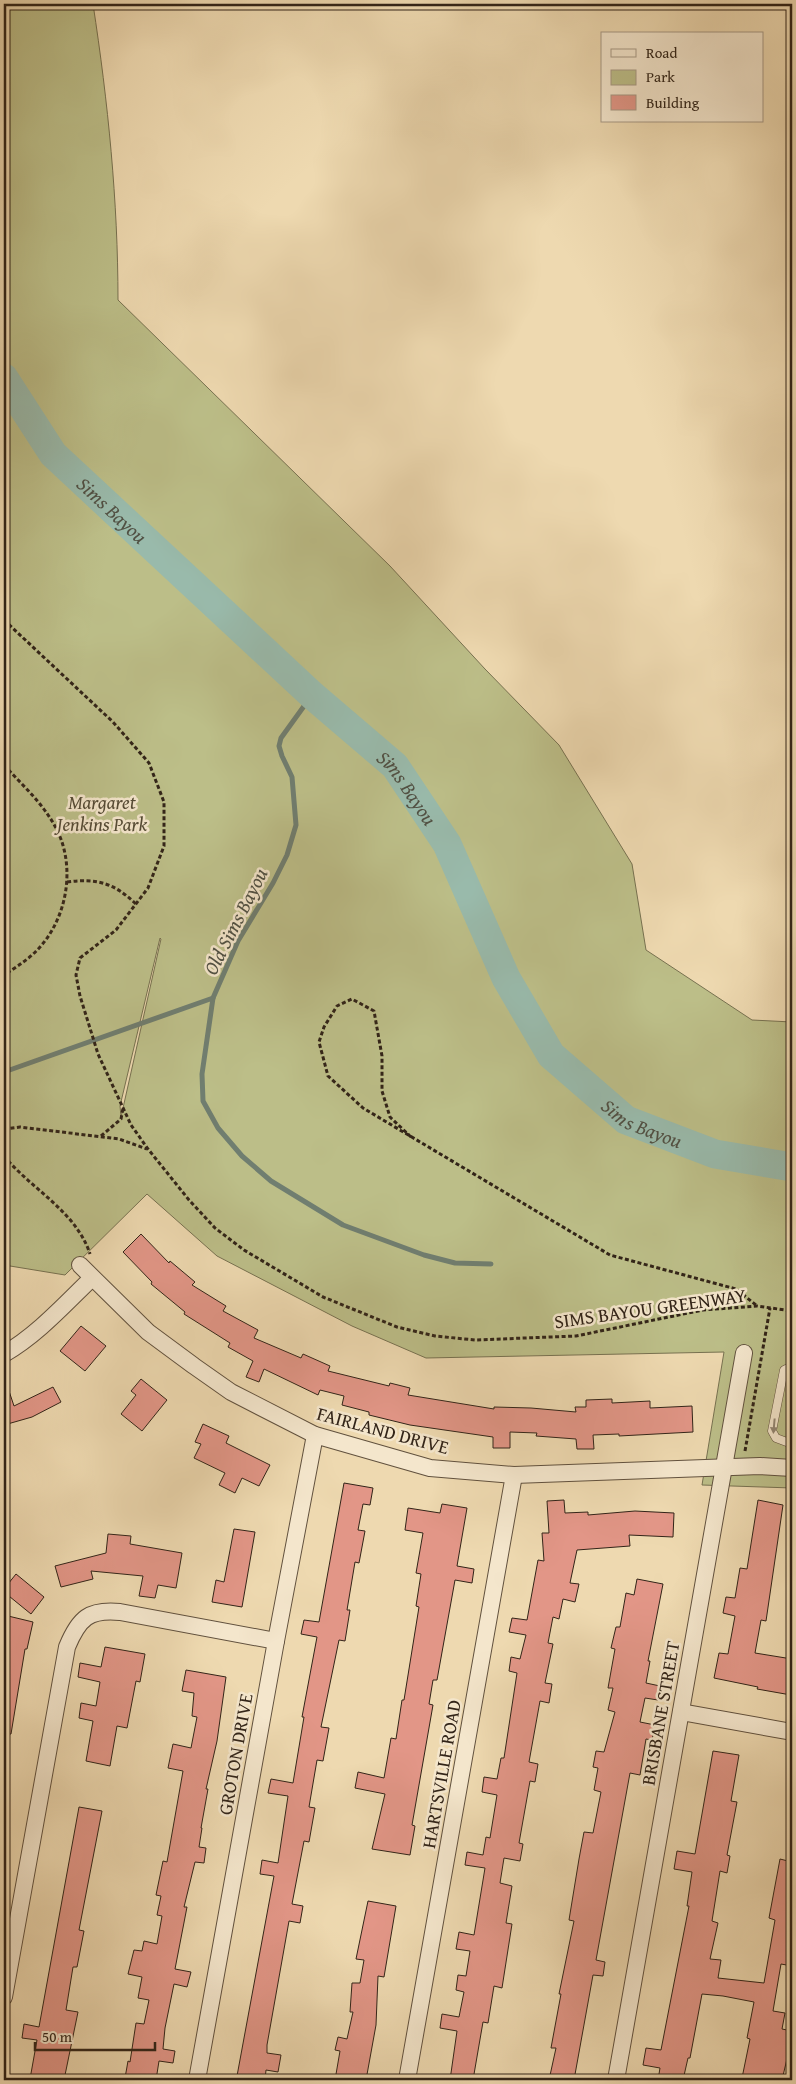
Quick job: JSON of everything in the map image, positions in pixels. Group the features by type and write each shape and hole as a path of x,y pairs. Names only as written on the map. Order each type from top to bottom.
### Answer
{"street":[{"name":"FAIRLAND DRIVE","path":"85,1260 92,1278 148,1332 231,1392 315,1436 430,1468 514,1475 760,1466 792,1468"},
{"path":"4,1354 17,1347 44,1324 92,1278"},
{"name":"BRISBANE STREET","path":"616,2080 744,1353"},
{"name":"GROTON DRIVE","path":"197,2080 315,1436"},
{"name":"HARTSVILLE ROAD","path":"408,2080 514,1475"},
{"path":"4,1997 67,1647 75,1628 91,1614 105,1611 276,1641"},
{"path":"681,1712 792,1732"}],"lane":[{"path":"792,1366 784,1370 772,1431 776,1438 792,1444"}],"path":[{"name":"SIMS BAYOU GREENWAY","path":"4,620 113,722 148,763 164,802 164,846 148,888 116,930 80,958 76,975 80,996 98,1054 131,1125 189,1200 215,1228 244,1250 322,1297 397,1328 435,1336 475,1340 576,1336 703,1310 757,1306 792,1312"},
{"path":"4,765 40,804 56,830 66,858 66,882 63,905 57,921 47,938 32,955 4,975"},
{"path":"66,882 83,880 103,882 123,892 136,904"},
{"path":"411,1137 390,1117 382,1091 382,1056 374,1011 352,999 337,1006 324,1027 320,1042 328,1076 363,1108 411,1137 610,1255 736,1289 757,1306"},
{"path":"101,1136 121,1119 123,1108"},
{"path":"4,1129 20,1127 101,1136 127,1141 148,1149"},
{"path":"4,1156 56,1204 86,1240 85,1260"},
{"name":"SIMS BAYOU GREENWAY","path":"744,1454 770,1308"}],"green space":[{"name":"Margaret Jenkins Park","path":"4,4 93,4 111,152 118,263 118,300 390,566 485,669 559,745 632,864 646,950 752,1020 792,1022 792,1488 702,1485 724,1352 426,1358 352,1326 217,1256 147,1194 65,1275 4,1265","holes":["161,939 121,1117 120,1106"]}],"building":[{"path":"141,1234 169,1263 170,1261 195,1282 192,1285 226,1306 223,1311 258,1330 254,1338 301,1358 303,1354 330,1366 328,1371 389,1386 390,1383 410,1388 408,1395 494,1409 494,1407 531,1408 576,1412 575,1407 586,1407 586,1400 612,1399 612,1403 650,1401 650,1408 692,1406 693,1432 619,1436 619,1434 593,1435 594,1449 577,1449 576,1439 536,1436 537,1433 510,1432 510,1448 493,1448 493,1437 410,1425 369,1415 369,1412 342,1405 344,1396 320,1390 318,1395 264,1369 259,1382 246,1377 253,1361 228,1347 230,1343 184,1314 185,1312 151,1284 152,1282 123,1252"},
{"path":"81,1326 106,1346 85,1371 60,1351"},
{"path":"141,1379 167,1400 142,1431 121,1414 136,1395 131,1391"},
{"path":"6,1382 14,1406 53,1387 61,1402 32,1417 4,1425 4,1383"},
{"path":"203,1424 229,1436 226,1443 270,1465 259,1486 242,1478 235,1493 219,1485 225,1473 194,1458 201,1444 195,1442"},
{"path":"344,1483 373,1488 370,1505 363,1504 358,1530 365,1531 359,1563 355,1562 347,1610 350,1610 345,1641 339,1640 321,1727 329,1728 323,1761 317,1760 309,1807 315,1808 309,1842 304,1841 292,1904 303,1906 300,1923 289,1921 267,2045 267,2053 281,2055 278,2072 266,2070 265,2080 259,2080 237,2076 274,1876 260,1874 262,1860 278,1863 288,1796 268,1793 271,1779 293,1783 304,1717 302,1717 317,1637 301,1634 304,1620 319,1622"},
{"path":"564,1500 565,1513 588,1512 588,1515 635,1511 674,1513 673,1537 629,1535 630,1546 577,1550 570,1583 579,1584 575,1602 563,1599 559,1619 553,1617 548,1643 553,1644 545,1683 552,1684 549,1703 540,1701 529,1762 538,1764 535,1782 530,1781 519,1843 523,1844 520,1861 504,1858 500,1883 512,1886 506,1923 512,1924 502,1988 494,1986 488,2023 483,2022 473,2080 450,2080 457,2031 440,2028 442,2014 459,2017 464,1992 456,1990 458,1975 466,1976 470,1951 456,1949 459,1932 474,1935 485,1868 465,1865 467,1852 483,1855 486,1837 490,1838 497,1795 482,1792 484,1777 497,1779 501,1758 504,1758 517,1673 509,1671 511,1657 520,1659 526,1635 509,1632 512,1618 527,1620 538,1560 544,1561 542,1533 549,1533 547,1501"},
{"path":"758,1500 783,1505 766,1621 761,1620 755,1653 792,1659 791,1695 714,1678 719,1653 728,1654 735,1616 723,1613 726,1597 735,1598 740,1568 747,1569"},
{"path":"442,1504 467,1508 457,1566 474,1569 472,1583 455,1580 437,1680 433,1680 429,1704 433,1705 412,1825 415,1826 410,1855 372,1849 385,1794 355,1788 358,1772 384,1778 391,1738 396,1739 402,1700 404,1700 419,1607 416,1606 421,1574 416,1573 423,1533 405,1530 408,1508 440,1513"},
{"path":"234,1529 255,1532 242,1607 212,1602 216,1580 224,1582"},
{"path":"108,1534 131,1536 130,1544 182,1553 176,1588 158,1585 155,1598 139,1596 143,1576 91,1571 93,1579 61,1587 55,1566 106,1553"},
{"path":"16,1574 44,1597 31,1614 4,1592 4,1589"},
{"path":"637,1579 663,1584 648,1661 650,1661 646,1683 660,1686 658,1700 645,1698 640,1722 655,1725 652,1740 646,1739 640,1775 630,1773 596,1960 605,1962 603,1976 593,1975 574,2080 549,2080 556,2048 551,2048 561,1994 559,1994 574,1921 569,1920 579,1859 584,1832 593,1833 601,1792 594,1790 598,1768 593,1767 596,1751 604,1752 615,1712 608,1710 613,1688 608,1688 615,1649 611,1648 616,1627 620,1627 626,1593 634,1595"},
{"path":"4,1615 33,1622 27,1649 25,1649 11,1734 4,1734"},
{"path":"105,1647 145,1654 140,1682 136,1681 127,1728 117,1726 110,1766 86,1761 93,1721 79,1718 81,1703 96,1706 100,1682 78,1677 80,1663 101,1667"},
{"path":"186,1670 226,1677 217,1741 206,1789 208,1789 201,1828 199,1847 206,1848 204,1863 195,1862 184,1907 187,1907 175,1969 191,1972 187,1987 174,1984 165,2028 163,2049 175,2051 173,2063 159,2061 156,2080 136,2080 125,2078 128,2061 130,2062 136,2023 144,2024 149,2000 138,1998 142,1977 128,1974 134,1950 142,1951 144,1941 157,1944 162,1916 157,1915 161,1896 156,1895 163,1861 167,1862 183,1771 168,1768 173,1744 191,1748 197,1717 192,1716 194,1693 182,1691"},
{"path":"713,1751 739,1755 731,1801 737,1802 727,1855 730,1856 727,1873 720,1871 712,1921 718,1923 710,1959 721,1960 718,1978 764,1983 775,1920 769,1918 780,1859 792,1862 792,1966 781,1964 773,2011 785,2013 782,2029 792,2031 792,2046 790,2046 782,2080 751,2080 742,2078 750,2039 747,2038 754,2002 723,1996 702,1994 690,2058 688,2058 683,2080 658,2080 660,2068 643,2065 646,2048 661,2050 689,1906 687,1906 692,1872 674,1869 677,1851 695,1854"},
{"path":"79,1807 102,1811 79,1930 84,1931 77,1967 73,1967 66,2010 78,2012 64,2080 30,2079 37,2040 22,2038 24,2024 39,2027"},
{"path":"368,1901 396,1906 384,1977 378,1976 376,2025 366,2080 335,2080 340,2051 335,2050 338,2037 347,2039 353,2012 350,2012 352,1983 360,1983 364,1960 356,1959"}],"waterway":[{"name":"Sims Bayou","path":"4,378 53,454 312,695 395,766 447,844 506,978 551,1055 626,1120 715,1154 792,1167"},
{"name":"Old Sims Bayou","path":"312,695 281,738 279,746 292,777 296,825 287,855 273,883 238,941 213,998 202,1074 203,1101 218,1128 242,1156 271,1181 343,1225 424,1255 455,1263 491,1264"},
{"path":"4,1072 213,998"}]}
